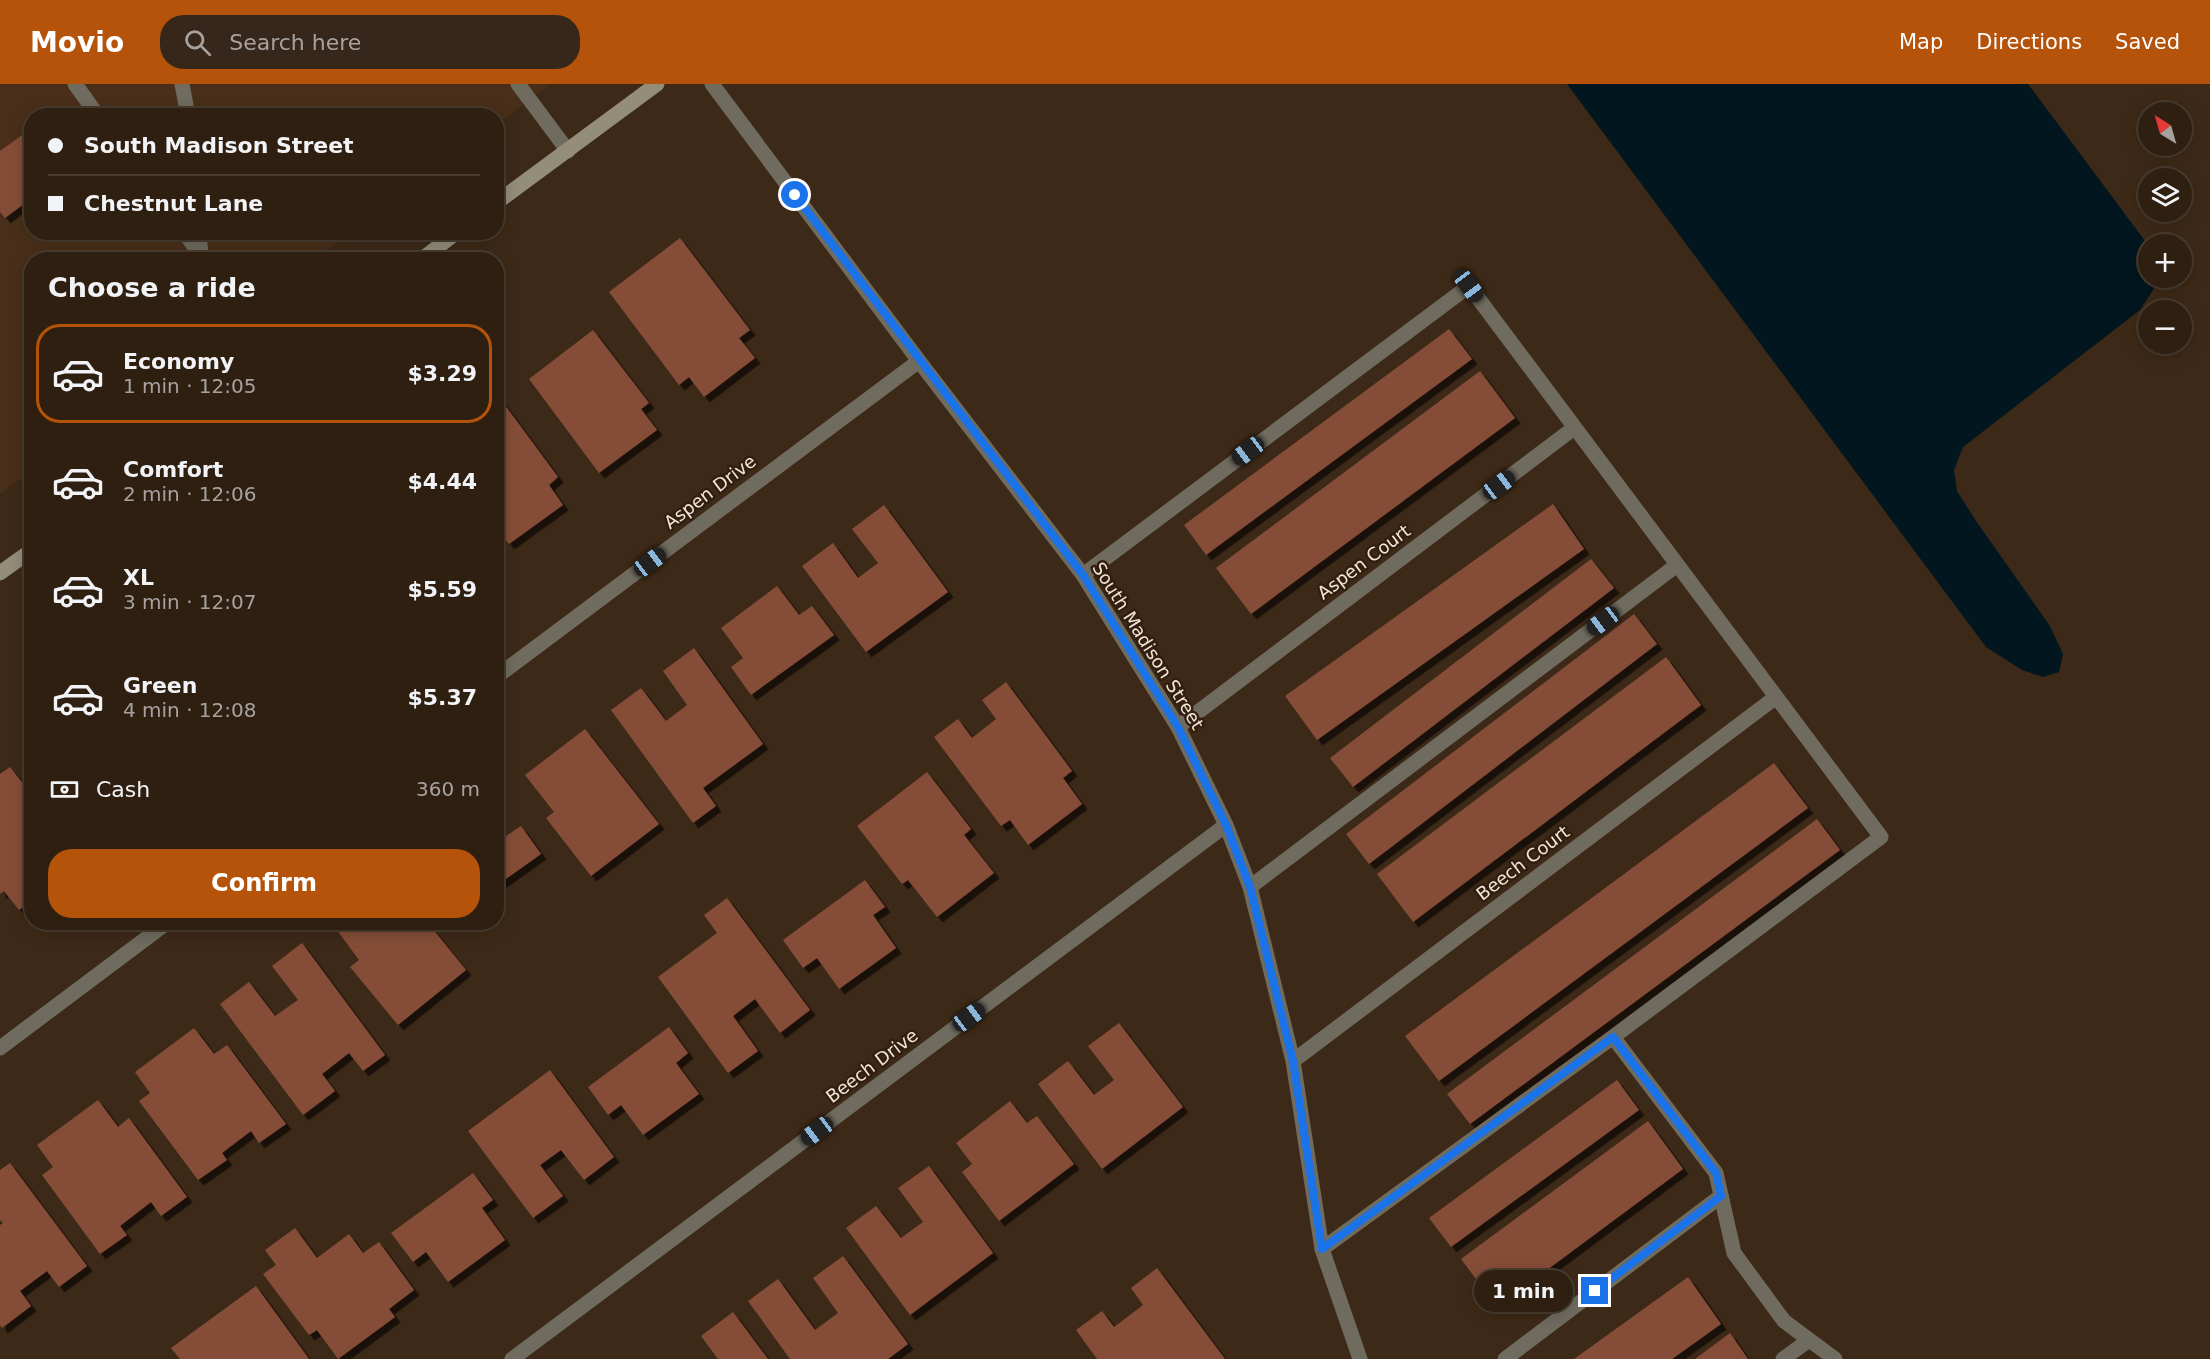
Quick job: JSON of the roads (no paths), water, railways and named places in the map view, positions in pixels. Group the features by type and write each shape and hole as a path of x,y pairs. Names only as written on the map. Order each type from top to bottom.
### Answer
{"street":[{"path":"75,84 92,108"},
{"path":"182,84 186,108"},
{"path":"518,84 568,151"},
{"path":"504,197 657,84"},
{"name":"South Madison Street","path":"712,84 919,361 1083,575 1178,727 1226,825 1250,887 1293,1061 1322,1249 1360,1359"},
{"path":"431,252 447,240"},
{"path":"1083,575 1469,286 1881,837 1613,1037 1322,1249"},
{"name":"Aspen Drive","path":"504,670 919,361"},
{"name":"Aspen Court","path":"1178,727 1574,428"},
{"path":"0,573 24,556"},
{"path":"1250,887 1677,565"},
{"name":"Beech Court","path":"1293,1061 1776,697"},
{"name":"Beech Drive","path":"512,1359 1226,825"},
{"path":"0,1048 157,930"},
{"path":"1613,1037 1716,1173 1734,1253 1784,1321 1835,1359"},
{"path":"1505,1359 1721,1196"},
{"path":"1783,1359 1809,1340"}],"water":[{"path":"1567,84 2028,84 2140,234 2138,234 2138,288 2154,288 2147,300 2138,300 2138,312 1963,447 1954,470 1957,491 2050,626 2063,654 2059,672 2043,677 2022,670 1986,647"}]}
